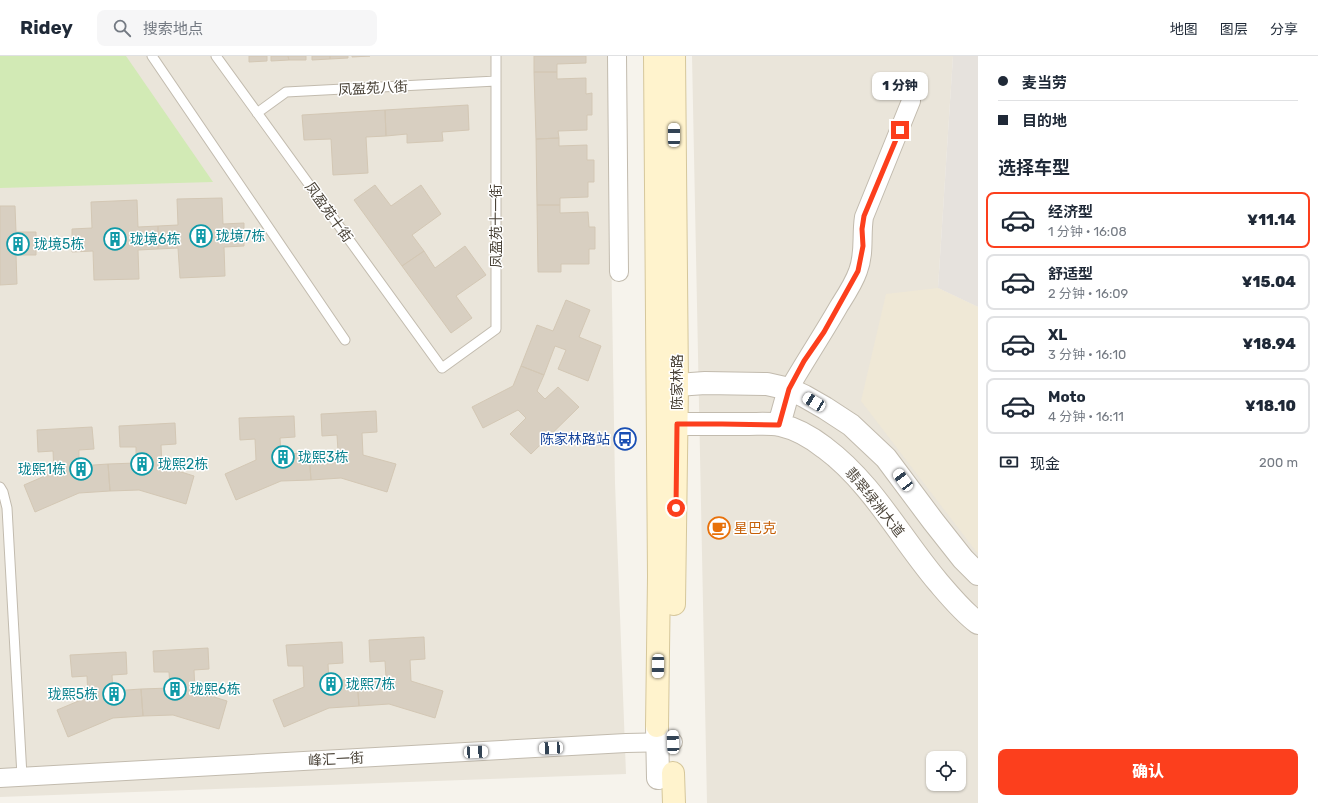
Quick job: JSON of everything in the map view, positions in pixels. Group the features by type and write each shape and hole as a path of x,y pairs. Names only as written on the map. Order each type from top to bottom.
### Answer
{"main road":[{"name":"陈家林路","path":"654,56 659,577 665,734"},
{"name":"陈家林路","path":"665,734 677,424 674,56"},
{"name":"陈家林路","path":"658,803 666,775"},
{"name":"陈家林路","path":"666,775 674,803"}],"street":[{"path":"617,56 619,272"},
{"path":"779,425 789,389 804,361 824,332 858,271 863,246 862,229 864,216 911,101"},
{"path":"677,424 658,406 677,385 705,383 767,384 789,389 804,396 851,425 886,458 963,559 978,574"},
{"name":"翡翠绿洲大道","path":"677,424 779,425 799,430 809,435 835,455 855,474 871,493 930,573 951,598 978,623"},
{"name":"陈家林路","path":"665,734 666,775"},
{"name":"峰汇一街","path":"0,778 397,756 665,734"}],"lane":[{"path":"152,56 346,340"},
{"name":"凤盈苑十街","path":"216,56 442,368"},
{"name":"凤盈苑十一街","path":"442,368 496,330 496,56"},
{"name":"凤盈苑八街","path":"257,113 286,92 496,82"},
{"path":"0,487 3,492 7,508 22,776"}],"shaded area":[{"path":"0,56 608,56 615,483 626,774 0,797"},
{"path":"692,56 953,56 938,288 978,307 978,803 707,803"},
{"path":"953,56 978,56 978,307 938,288"},
{"path":"938,288 978,307 978,554 861,401 886,294"}],"green space":[{"path":"0,56 126,56 213,182 0,188"}],"building":[{"path":"249,56 267,56 267,61 249,62"},
{"path":"271,56 288,56 289,60 271,61"},
{"path":"288,56 306,56 306,60 289,60"},
{"path":"312,56 330,56 330,59 312,60"},
{"path":"330,56 348,56 348,58 330,59"},
{"path":"534,56 586,56 586,63 557,64 557,72 534,72"},
{"path":"534,72 557,72 557,79 586,78 586,94 592,93 592,115 587,115 587,130 558,131 559,138 536,139"},
{"path":"468,105 469,130 442,132 443,141 407,143 407,134 386,136 385,110"},
{"path":"385,110 386,136 366,137 368,173 333,175 331,139 304,140 302,115"},
{"path":"559,138 559,146 587,145 587,160 594,160 594,182 588,182 588,197 560,198 560,205 537,205 536,139"},
{"path":"375,185 391,206 421,185 441,214 412,235 424,251 402,266 354,200"},
{"name":"珑境7栋","path":"222,198 223,224 244,223 244,246 224,247 225,276 180,278 178,248 158,249 158,226 178,225 177,199"},
{"name":"珑境6栋","path":"137,200 138,227 158,226 158,249 138,250 139,279 94,280 93,251 72,252 72,229 92,228 91,202"},
{"path":"537,205 560,205 560,213 588,212 589,227 595,227 595,249 589,249 589,264 561,264 561,272 538,272"},
{"name":"珑境5栋","path":"0,206 15,206 16,232 36,232 36,255 16,255 17,284 0,285"},
{"path":"465,246 486,275 456,296 472,318 451,333 402,266 424,251 435,268"},
{"path":"566,300 590,310 579,337 601,346 588,381 558,369 566,350 555,346 544,375 521,366 537,325 553,331"},
{"path":"521,366 544,375 537,391 545,399 558,387 579,407 531,454 510,434 526,418 518,410 483,428 472,407 513,386"},
{"path":"376,411 377,432 362,433 363,455 396,464 387,492 341,478 311,480 309,453 338,451 337,435 322,436 321,414"},
{"name":"珑熙3栋","path":"294,416 295,437 280,438 281,454 309,453 311,480 281,481 236,500 225,474 256,460 255,439 240,440 239,418"},
{"name":"珑熙2栋","path":"175,423 176,444 161,445 162,466 194,476 186,504 139,490 110,491 108,464 136,463 136,447 120,447 119,426"},
{"name":"珑熙1栋","path":"92,427 94,449 79,450 79,466 108,464 110,491 79,493 35,512 24,485 54,472 53,451 38,452 37,430"},
{"path":"424,637 425,659 410,660 411,681 443,691 435,718 389,704 359,706 357,679 386,678 385,661 370,662 369,640"},
{"name":"珑熙7栋","path":"342,642 343,663 328,664 329,681 357,679 359,706 329,708 284,727 273,700 304,687 303,666 288,666 286,645"},
{"name":"珑熙6栋","path":"208,648 209,669 194,670 195,691 227,701 219,729 173,715 143,716 141,689 170,688 169,672 154,672 153,651"},
{"name":"珑熙5栋","path":"126,652 127,674 112,675 113,691 141,689 143,716 113,718 68,737 57,710 88,697 87,676 72,677 70,655"}],"place":[{"name":"珑境7栋","path":"201,236"},
{"name":"珑境6栋","path":"115,239"},
{"name":"珑境5栋","path":"18,244"},
{"name":"陈家林路站","path":"625,439"},
{"name":"珑熙3栋","path":"283,457"},
{"name":"珑熙2栋","path":"142,464"},
{"name":"珑熙1栋","path":"81,469"},
{"name":"星巴克","path":"719,528"},
{"name":"珑熙7栋","path":"331,684"},
{"name":"珑熙6栋","path":"175,689"},
{"name":"珑熙5栋","path":"114,694"}],"route":[{"path":"676,508 677,424 779,425 789,389 804,361 824,332 844,298 858,271 863,246 862,229 864,216 900,130"}]}
